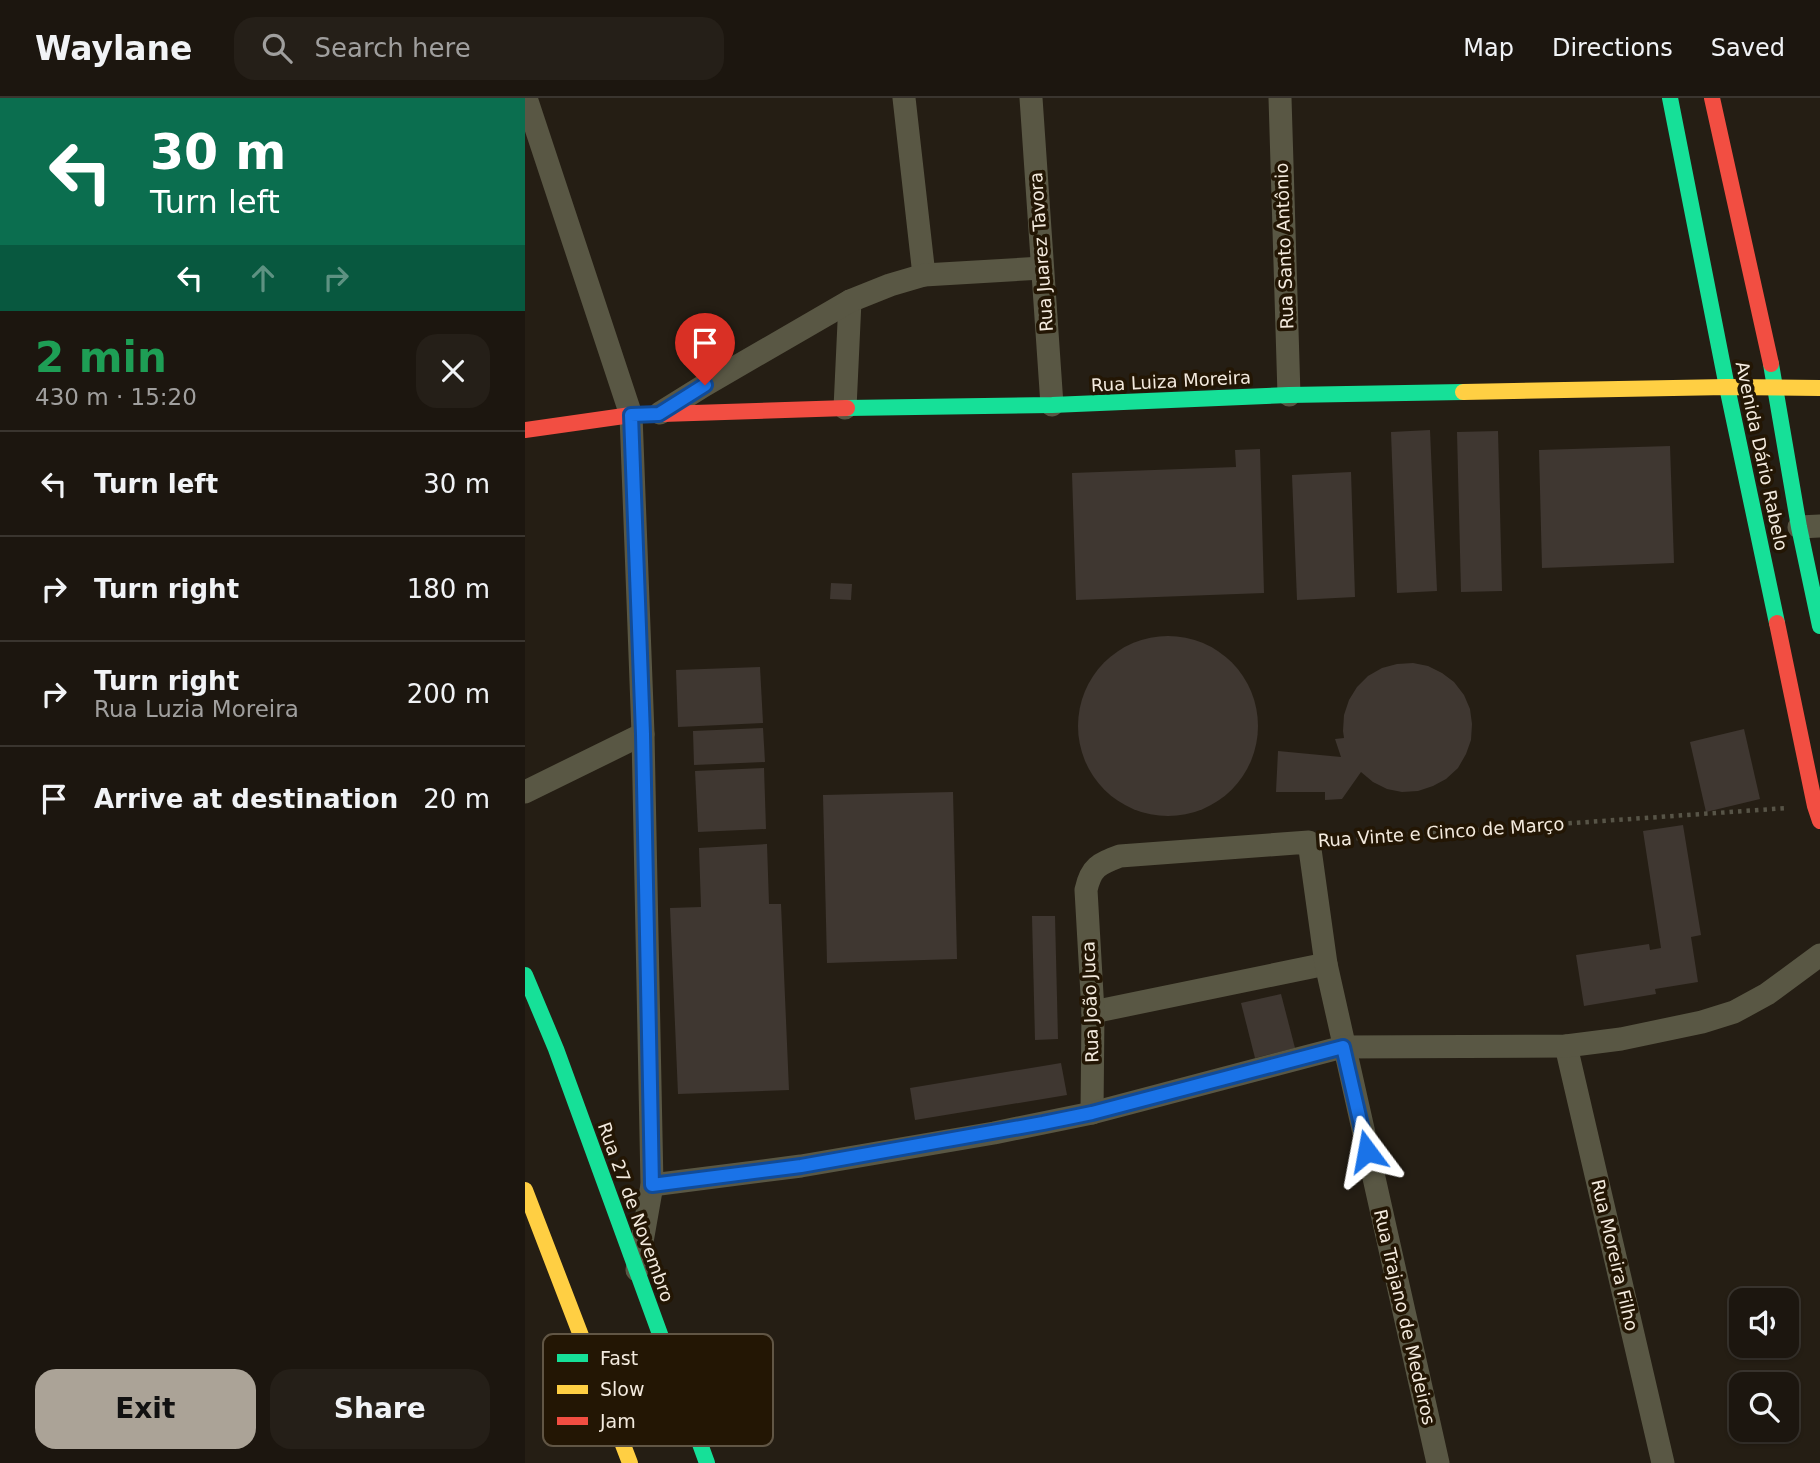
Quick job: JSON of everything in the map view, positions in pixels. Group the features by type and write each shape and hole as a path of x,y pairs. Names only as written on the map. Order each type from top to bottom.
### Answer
{"main road":[{"name":"Avenida Dário Rabelo","path":"1670,98 1727,387 1818,814"},
{"name":"Avenida Dário Rabelo","path":"1712,98 1809,526 1820,626"},
{"name":"Rua Luiza Moreira","path":"525,430 631,415 659,414 1052,405 1289,395 1820,387"},
{"name":"Rua 27 de Novembro","path":"525,975 556,1049 660,1334"},
{"path":"525,1190 580,1334"},
{"path":"623,1446 630,1463"},
{"name":"Rua 27 de Novembro","path":"701,1446 707,1463"}],"street":[{"path":"526,98 631,415 643,734 652,1185 637,1270"},
{"path":"904,98 924,275"},
{"name":"Rua Juarez Tavora","path":"1031,98 1052,405"},
{"name":"Rua Santo Antônio","path":"1280,98 1289,395"},
{"path":"659,414 850,301 890,285 924,275 1042,268"},
{"path":"845,408 850,301"},
{"path":"525,792 643,734"},
{"name":"Rua Vinte e Cinco de Março","path":"1086,890 1089,875 1101,863 1119,856 1309,842"},
{"name":"Rua Trajano de Medeiros","path":"1309,842 1326,964 1343,1047 1438,1463"},
{"name":"Rua João Juca","path":"1086,890 1093,1012 1092,1113"},
{"path":"652,1185 801,1166 994,1133 1092,1113 1343,1047 1566,1046 1621,1039 1702,1022 1734,1012 1767,994 1820,955"},
{"path":"1093,1012 1326,964"},
{"name":"Rua Moreira Filho","path":"1566,1046 1663,1463"}],"path":[{"name":"Rua Vinte e Cinco de Março","path":"1309,842 1558,823 1818,814"}],"building":[{"path":"1430,430 1437,591 1397,593 1391,432"},
{"path":"1498,431 1502,591 1461,592 1457,432"},
{"path":"1670,446 1674,563 1542,568 1539,450"},
{"path":"1260,449 1264,593 1076,600 1072,473 1236,467 1235,450"},
{"path":"1351,472 1355,597 1297,600 1292,475"},
{"path":"831,583 852,584 851,600 830,599"},
{"path":"1168,636 1203,642 1232,662 1252,691 1258,726 1252,761 1232,790 1203,810 1168,816 1133,810 1104,790 1084,761 1078,726 1084,691 1104,662 1133,642"},
{"path":"1413,663 1428,666 1454,682 1470,709 1471,740 1458,768 1446,779 1418,791 1387,789 1361,772 1342,799 1325,800 1325,792 1276,792 1278,751 1341,757 1335,739 1344,738 1344,715 1357,687 1368,676 1382,668"},
{"path":"760,667 763,723 678,727 676,670"},
{"path":"763,728 765,762 694,765 693,731"},
{"path":"1744,729 1760,799 1706,812 1690,742"},
{"path":"764,768 766,829 698,832 695,771"},
{"path":"953,792 957,959 827,963 823,795"},
{"path":"1683,825 1701,935 1691,937 1698,982 1655,989 1656,994 1584,1006 1576,955 1649,944 1650,950 1661,948 1643,831"},
{"path":"767,844 769,904 781,904 789,1090 678,1094 670,908 701,907 699,848"},
{"path":"1032,916 1055,916 1058,1039 1035,1040"},
{"path":"1281,994 1295,1048 1255,1058 1241,1003"},
{"path":"1061,1063 1067,1095 915,1120 910,1088"}],"traffic: fast":[{"path":"1670,98 1777,623"},
{"path":"1771,364 1799,527 1820,626"},
{"path":"847,408 1052,405 1289,395 1463,392"},
{"path":"525,975 556,1049 660,1334"},
{"path":"701,1446 707,1463"}],"traffic: slow":[{"path":"1463,392 1820,388"},
{"path":"525,1190 580,1334"},
{"path":"623,1446 630,1463"}],"traffic: jam":[{"path":"1712,98 1771,364"},
{"path":"525,430 631,415 847,408"},
{"path":"1777,623 1820,821"}],"route":[{"path":"705,385 659,414 631,415 643,734 652,1185 801,1166 994,1133 1092,1113 1343,1047 1367,1151"}]}
